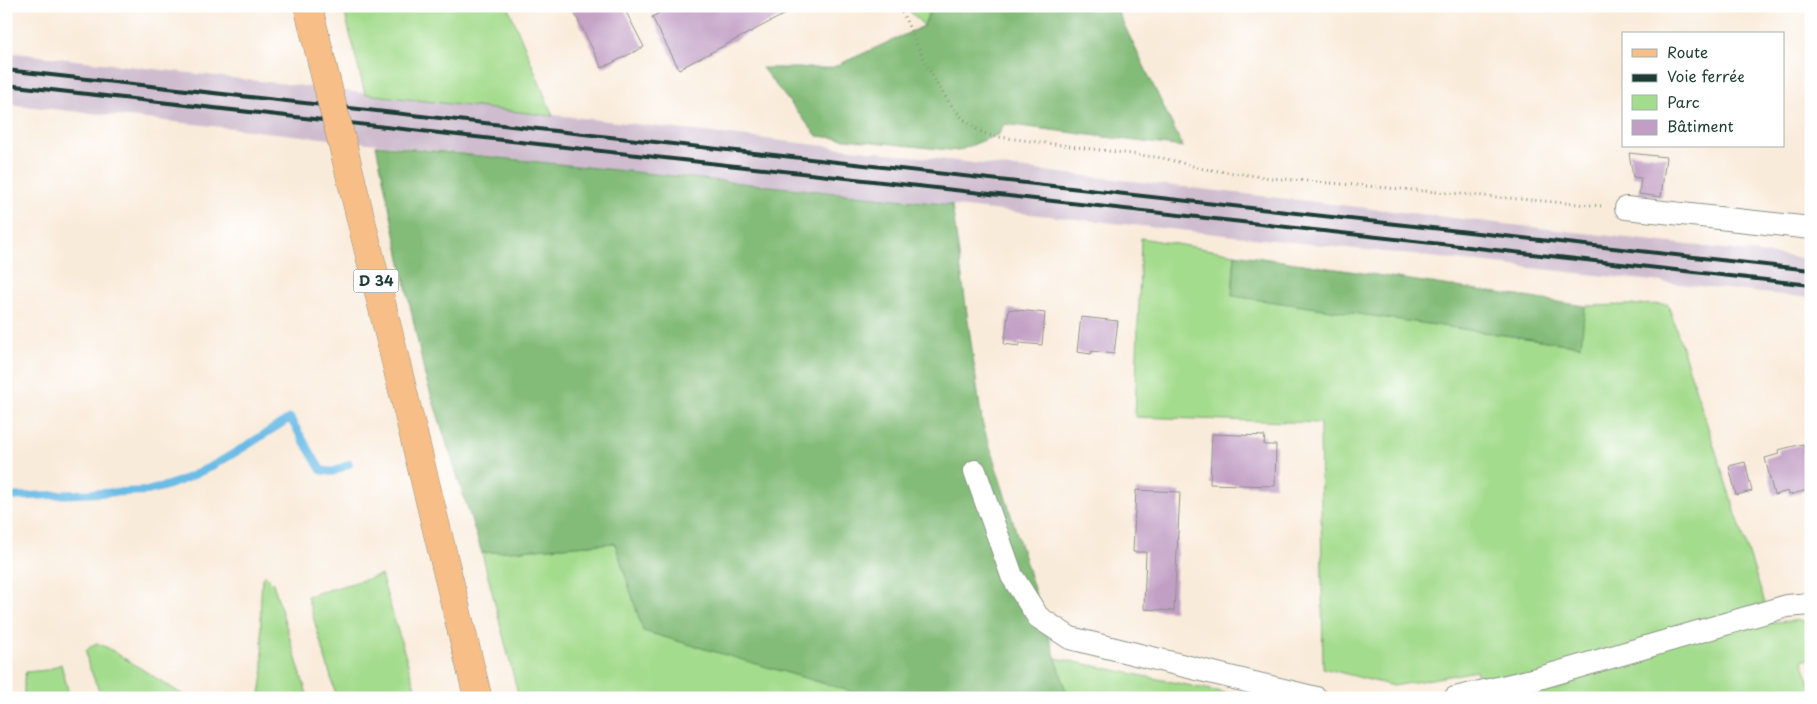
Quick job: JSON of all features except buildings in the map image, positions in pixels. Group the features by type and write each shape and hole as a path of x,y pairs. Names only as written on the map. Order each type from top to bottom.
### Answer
{"main road":[{"name":"D 34","path":"308,6 478,698"}],"street":[{"path":"1626,208 1811,228"},
{"path":"976,471 1012,576 1038,617 1070,638 1316,698"},
{"path":"1455,698 1536,680 1787,606 1811,604"}],"path":[{"path":"894,6 903,14 935,82 969,124 983,133 1065,147 1163,158 1204,170 1271,178 1626,208"}],"shaded area":[{"path":"6,52 1811,259 1811,298 6,104"}],"green space":[{"path":"343,6 508,6 553,116 365,94"},
{"path":"905,6 931,6 924,26"},
{"path":"931,6 1115,6 1183,147 1004,124 999,134 958,151 817,136 762,68 831,68 924,26"},
{"path":"376,145 952,205 982,422 1068,698 874,698 643,631 615,543 482,553 425,376"},
{"path":"1141,238 1235,254 1232,295 1580,346 1585,306 1668,304 1771,622 1811,620 1811,658 1802,660 1811,687 1811,698 1485,698 1476,671 1393,686 1323,668 1320,423 1135,417"},
{"path":"1235,254 1585,306 1581,346 1232,296"},
{"path":"615,543 644,631 874,698 519,698 482,553"},
{"path":"265,575 273,583 308,698 259,698 263,663 261,590 262,578"},
{"path":"381,575 418,698 337,698 307,596"},
{"path":"97,643 188,698 102,698 88,664 86,651"},
{"path":"1056,658 1250,698 1068,698"},
{"path":"61,664 70,698 24,698 26,672 47,670"}],"waterway":[{"path":"6,497 147,491 166,486 221,461 290,418 321,470 333,472 349,464"}],"railway":[{"path":"6,70 1811,270"},
{"path":"6,85 1811,285"}]}
